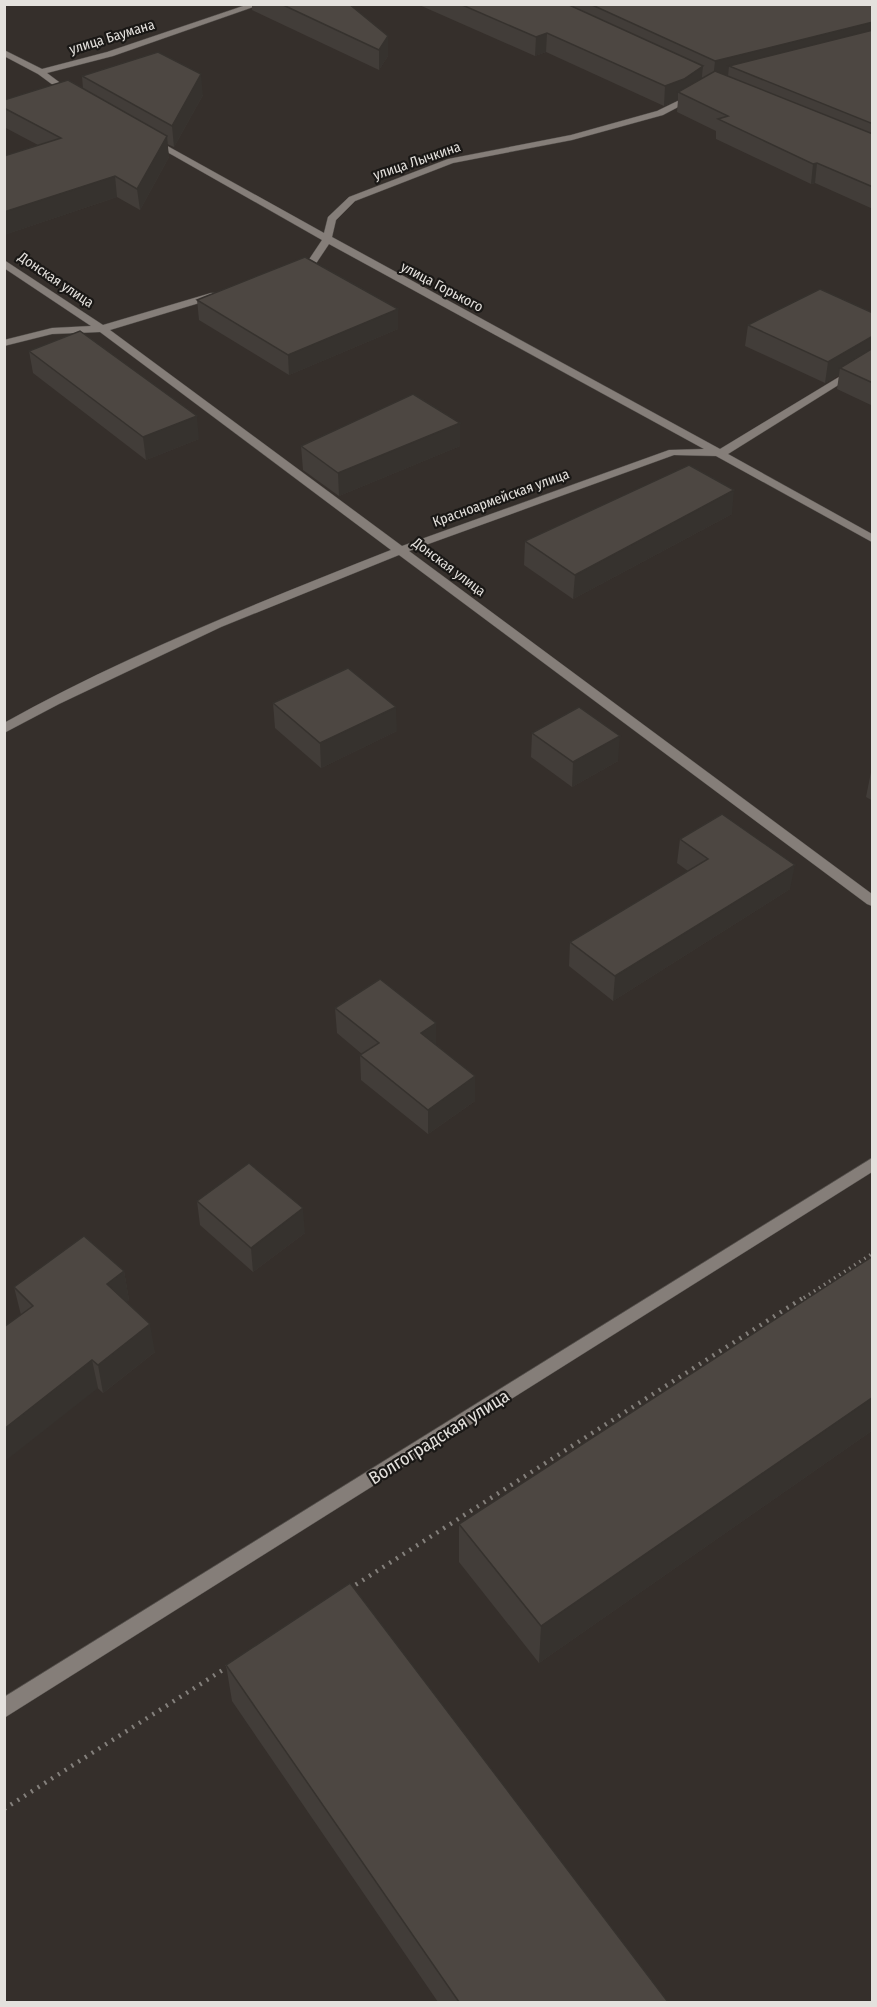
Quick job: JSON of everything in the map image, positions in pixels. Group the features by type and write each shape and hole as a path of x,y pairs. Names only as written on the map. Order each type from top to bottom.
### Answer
{"street":[{"name":"улица Баумана","path":"41,72 110,54 258,4"},
{"path":"4,52 41,72 61,95 77,99"},
{"name":"улица Лычкина","path":"288,273 310,266 327,240 332,219 352,199 451,161 572,137 660,113 703,91"},
{"name":"улица Горького","path":"140,134 327,240 722,453 873,539"},
{"name":"Донская улица","path":"4,263 102,329 873,901"},
{"path":"4,343 52,331 102,329 223,293"},
{"path":"722,453 873,360"},
{"name":"Красноармейская улица","path":"4,729 54,701 217,624 401,550 673,452 722,453"},
{"name":"Волгоградская улица","path":"4,1709 873,1164"}],"path":[{"path":"348,1590 873,1254"},
{"path":"4,1809 237,1661"}],"building":[{"path":"281,4 349,4 388,36 379,50"},
{"path":"460,4 567,4 703,66 684,79 665,86 547,33 536,37"},
{"path":"590,4 873,4 873,22 715,61"},
{"path":"873,30 873,124 729,66"},
{"path":"158,52 201,74 172,126 82,76"},
{"path":"715,71 873,134 873,187 817,163 813,164 718,119 728,116 678,92"},
{"path":"68,80 167,136 137,189 115,176 4,212 4,156 61,138 4,108 4,100"},
{"path":"305,257 398,309 288,355 197,300"},
{"path":"820,289 873,313 873,336 828,362 748,325"},
{"path":"80,331 197,416 143,437 29,351"},
{"path":"873,348 873,383 840,368"},
{"path":"413,394 460,423 338,473 301,446"},
{"path":"689,465 734,490 575,575 525,541"},
{"path":"348,668 396,707 320,743 273,703"},
{"path":"579,707 620,736 573,762 532,733"},
{"path":"722,814 795,865 615,976 570,942 708,859 680,839"},
{"path":"380,979 436,1023 421,1033 475,1076 428,1110 360,1055 379,1043 335,1008"},
{"path":"249,1163 303,1208 251,1248 197,1201"},
{"path":"84,1236 124,1271 107,1284 150,1324 98,1365 92,1360 4,1429 4,1327 33,1306 14,1287"},
{"path":"873,1256 873,1397 541,1626 459,1524"},
{"path":"350,1583 668,2002 459,2002 226,1665"}]}
